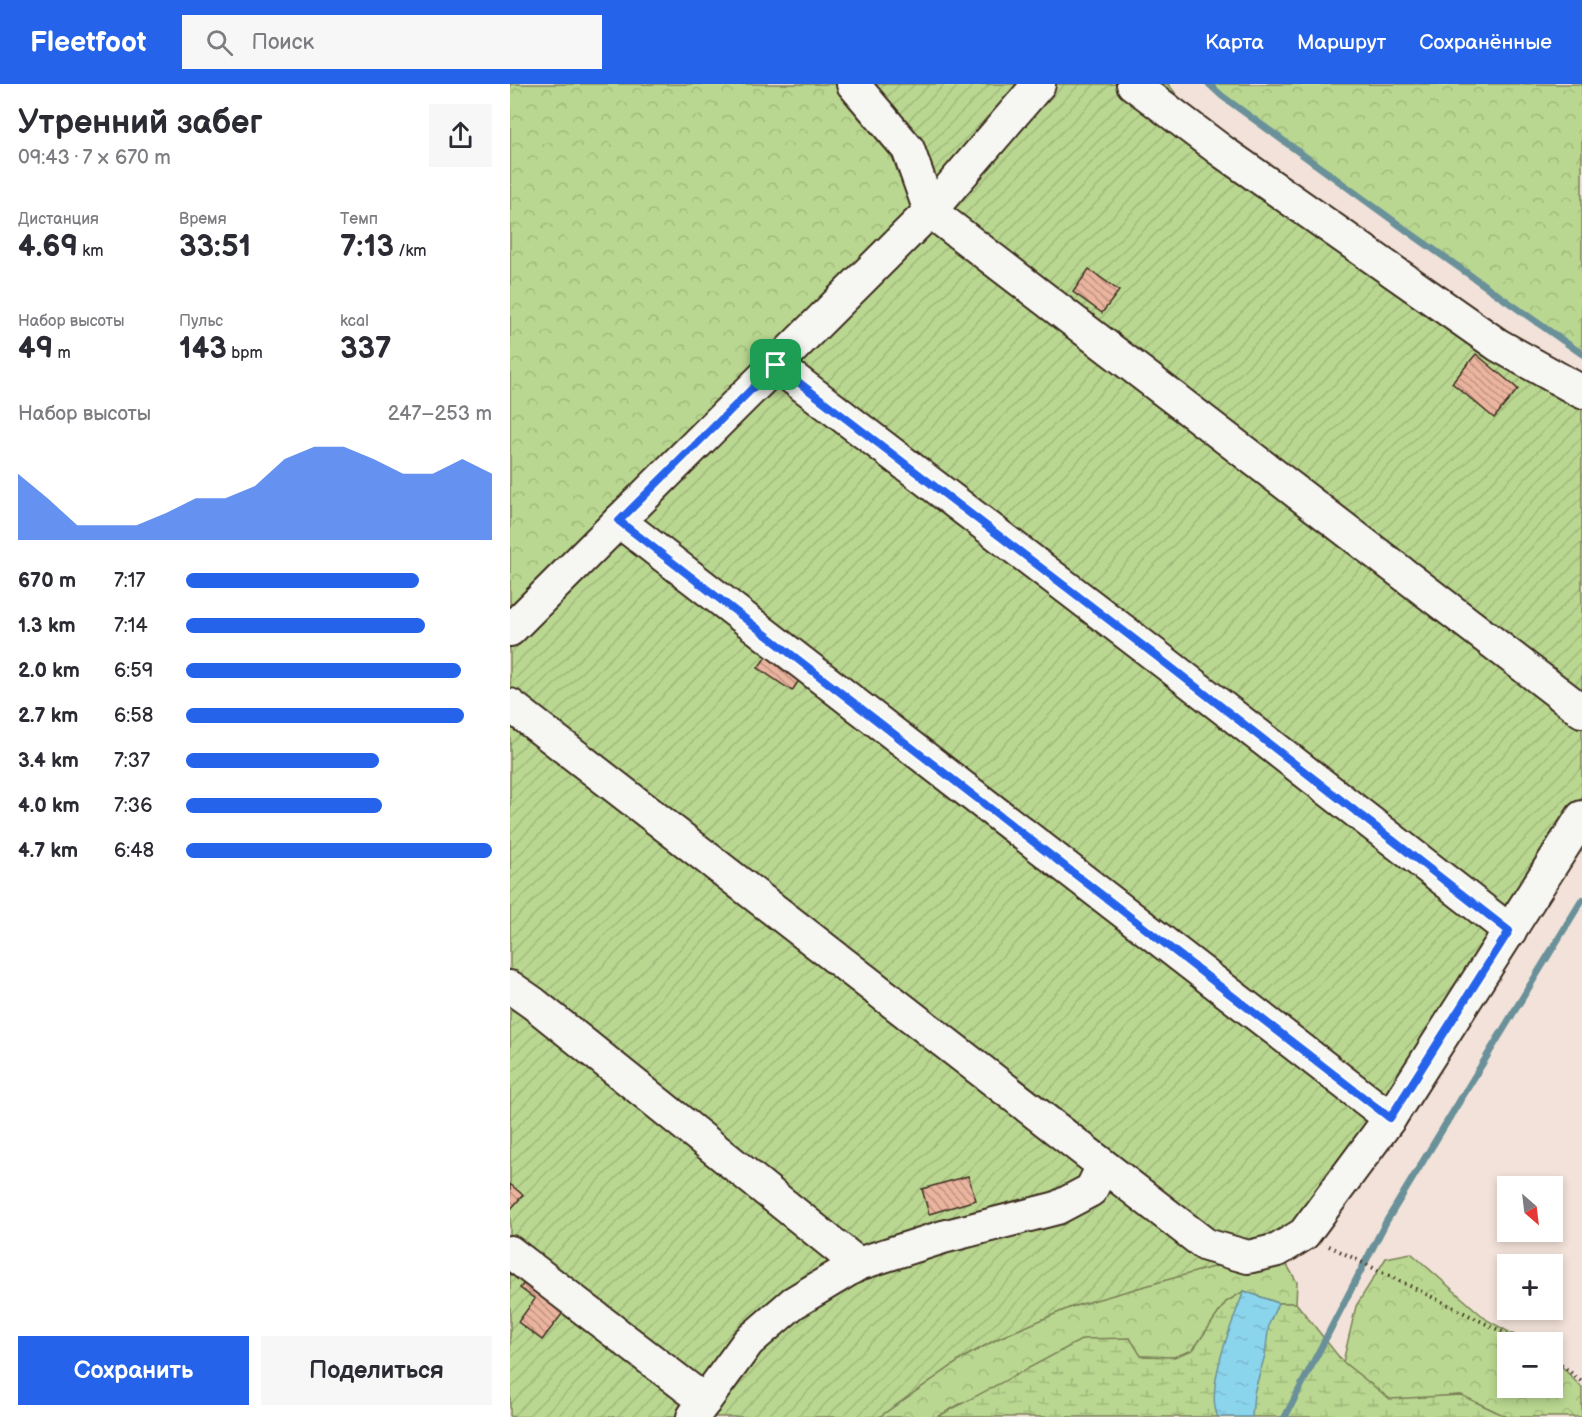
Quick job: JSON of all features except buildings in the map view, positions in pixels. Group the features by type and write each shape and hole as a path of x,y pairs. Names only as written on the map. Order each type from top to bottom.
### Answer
{"street":[{"path":"853,84 908,149 930,211 1582,711"},
{"path":"510,630 930,211 1040,84"},
{"path":"1133,84 1223,152 1498,345 1582,392"},
{"path":"776,365 1168,665 1509,931"},
{"path":"619,521 1390,1118"},
{"path":"510,705 1206,1245 1248,1257 1278,1250 1304,1234 1390,1118 1582,817"},
{"path":"510,987 533,1003 858,1264"},
{"path":"510,1252 699,1409 748,1342 793,1303 858,1264 943,1237 1057,1208 1091,1190 1103,1166"}],"path":[{"path":"1351,1257 1503,1332"},
{"path":"1563,1366 1582,1382"}],"green space":[{"path":"510,84 853,84 930,211 510,630"},
{"path":"853,84 1168,84 1223,152 1582,392 1582,817 1304,1234 1248,1257 1071,1307 999,1338 966,1356 879,1417 510,1417 510,630 930,211"},
{"path":"1209,84 1582,84 1582,354 1413,235 1222,96"},
{"path":"1278,1250 1297,1282 1296,1303 1278,1303 1244,1291 1226,1302 1193,1350 1174,1357 1141,1356 960,1404 937,1417 879,1417 966,1356 999,1338 1071,1307 1147,1284"},
{"path":"1411,1253 1487,1320 1509,1332 1497,1332 1497,1398 1563,1398 1563,1368 1582,1388 1582,1417 1507,1417 1461,1395 1390,1400 1343,1362 1356,1306 1386,1258"},
{"path":"1244,1291 1278,1303 1296,1303 1343,1362 1390,1399 1461,1395 1507,1417 937,1417 1083,1339 1130,1338 1141,1356 1174,1357 1193,1350 1226,1302"}],"water":[{"path":"1244,1291 1278,1303 1269,1324 1265,1355 1254,1393 1252,1417 1218,1417 1215,1405 1217,1372 1227,1336"}],"waterway":[{"path":"1209,84 1222,96 1413,235 1582,354"},
{"path":"1285,1417 1386,1222 1582,900"}],"route":[{"path":"776,365 1168,665 1509,931 1390,1118 619,521 776,365"}]}
